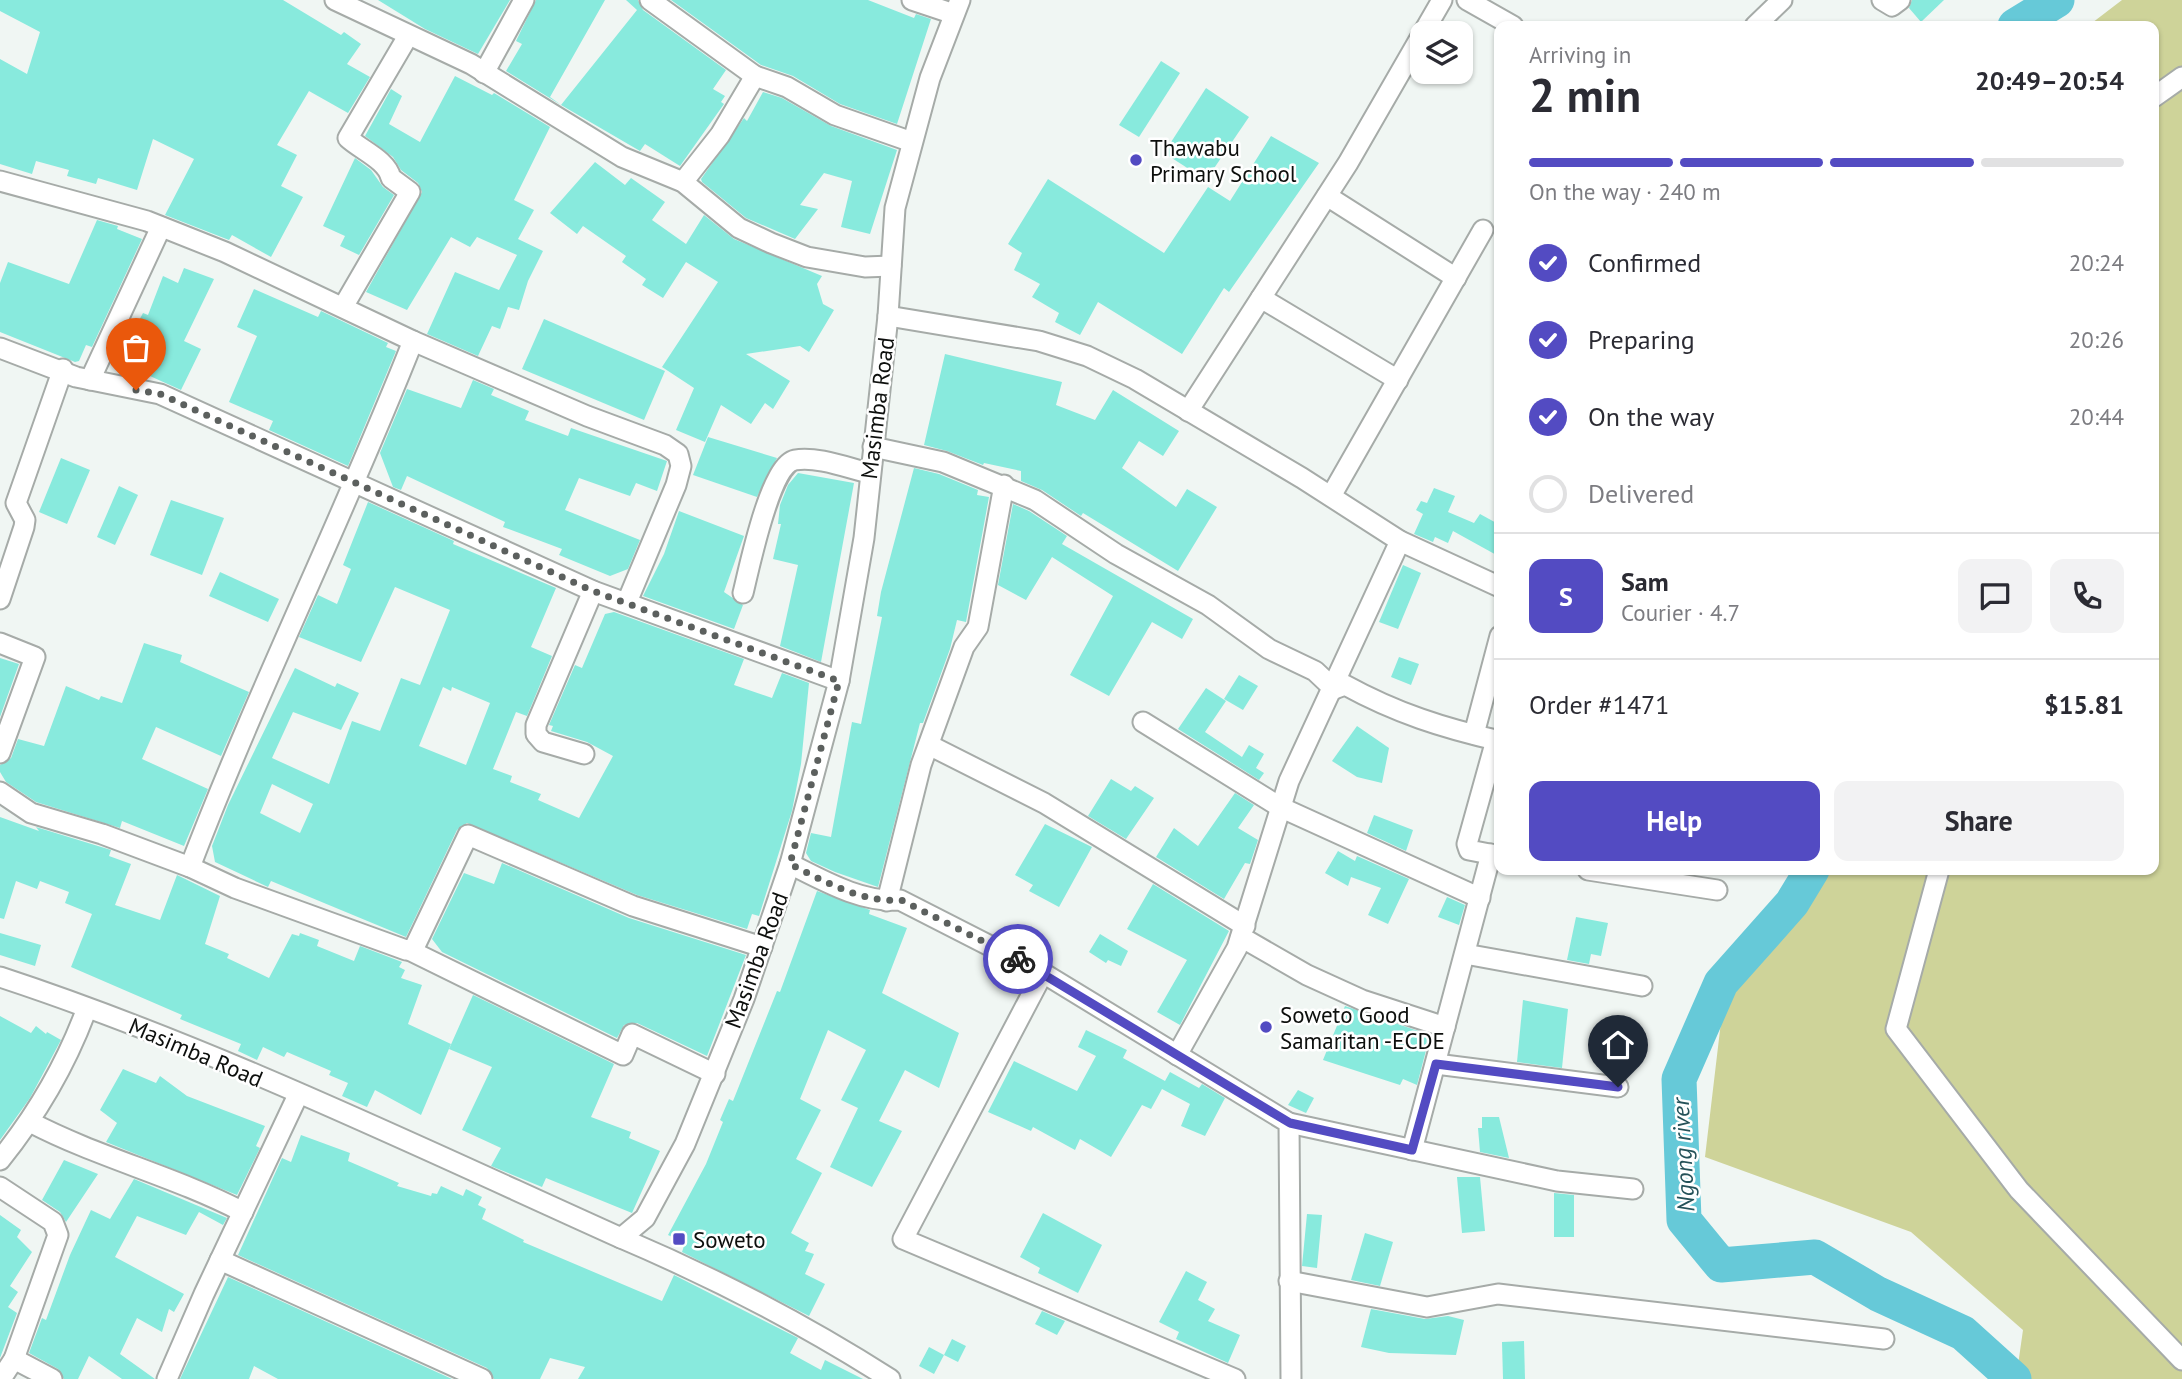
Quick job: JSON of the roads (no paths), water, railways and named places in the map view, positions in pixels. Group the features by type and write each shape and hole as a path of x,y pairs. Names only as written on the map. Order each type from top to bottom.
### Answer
{"street":[{"path":"335,0 484,73 622,157 683,183 739,228 807,257 865,267 891,267"},
{"path":"484,73 524,0"},
{"path":"650,0 755,76 789,88 835,115 912,142"},
{"path":"912,0 957,7"},
{"path":"1188,411 1327,196 1442,0"},
{"path":"1467,0 1505,14"},
{"path":"1760,21 1782,0"},
{"path":"1882,0 1892,5 1900,0"},
{"name":"Masimba Road","path":"0,977 87,1008 298,1095 621,1238 645,1219 658,1197 715,1074 761,947 790,864 839,681 864,538 888,316 895,208 930,78 957,7"},
{"path":"343,307 410,192 391,178 389,169 348,138 408,36"},
{"path":"683,183 720,135 755,76"},
{"path":"2159,93 2182,77"},
{"path":"0,181 160,227 225,252 413,341 587,416 665,445 678,454 681,466 676,485 627,602"},
{"path":"1327,196 1456,278"},
{"path":"90,380 160,227"},
{"path":"1331,496 1483,230"},
{"path":"1261,298 1398,380"},
{"path":"888,316 1039,341 1099,362 1331,496 1400,541 1494,584"},
{"path":"190,867 226,772 355,486 413,341"},
{"path":"0,348 90,380 160,394 355,486 593,591 839,681"},
{"path":"0,598 25,520 8,501 63,369"},
{"path":"873,447 943,462 1035,500 1116,554 1208,605 1269,649 1315,671 1334,689"},
{"path":"743,593 764,512 785,465 794,460 817,462 869,473"},
{"path":"887,901 929,745 964,647 978,627 1004,485"},
{"path":"1177,1055 1216,991 1243,931 1289,781 1334,689 1400,541"},
{"path":"584,754 543,742 536,734 536,726 593,591"},
{"path":"0,643 34,657 0,753"},
{"path":"1474,734 1494,659"},
{"path":"1334,689 1345,685 1391,710 1494,740"},
{"path":"1143,722 1280,807 1479,898"},
{"path":"929,745 1061,813 1307,975 1362,1000 1445,1027"},
{"path":"1494,754 1467,844 1469,850 1494,855"},
{"path":"0,792 31,813 102,834 190,867 234,888 411,951 623,1055 632,1034 715,1074"},
{"path":"411,951 468,835 633,906 761,947"},
{"path":"1412,1150 1479,898 1494,858"},
{"path":"790,864 844,890 887,901 901,900 924,911 1043,973 1290,1123 1510,1168 1557,1181 1633,1189"},
{"path":"1620,875 1717,890"},
{"path":"1938,875 1896,1029 2019,1191 2182,1360"},
{"path":"1465,954 1642,986"},
{"path":"1043,973 903,1238 1235,1379"},
{"path":"0,1160 30,1122 61,1072 87,1008"},
{"path":"1436,1064 1618,1087"},
{"path":"167,1379 298,1095"},
{"path":"30,1122 86,1150 207,1193 243,1212"},
{"path":"1290,1123 1291,1379"},
{"path":"0,1187 53,1222 58,1235 14,1359 2,1379"},
{"path":"621,1238 685,1265 818,1333 890,1379"},
{"path":"220,1260 482,1379"},
{"path":"1289,1281 1427,1307 1498,1294 1884,1339"},
{"path":"14,1359 52,1379"}],"waterway":[{"name":"Ngong river","path":"2023,21 2057,0"},
{"name":"Ngong river","path":"1809,875 1792,903 1721,983 1679,1079 1684,1220 1721,1265 1815,1257 1878,1294 1963,1333 2014,1379"}],"place":[{"name":"Thawabu Primary School","path":"1136,160"},
{"name":"Soweto Good Samaritan -ECDE","path":"1266,1027"},
{"name":"Soweto","path":"679,1239"}]}
